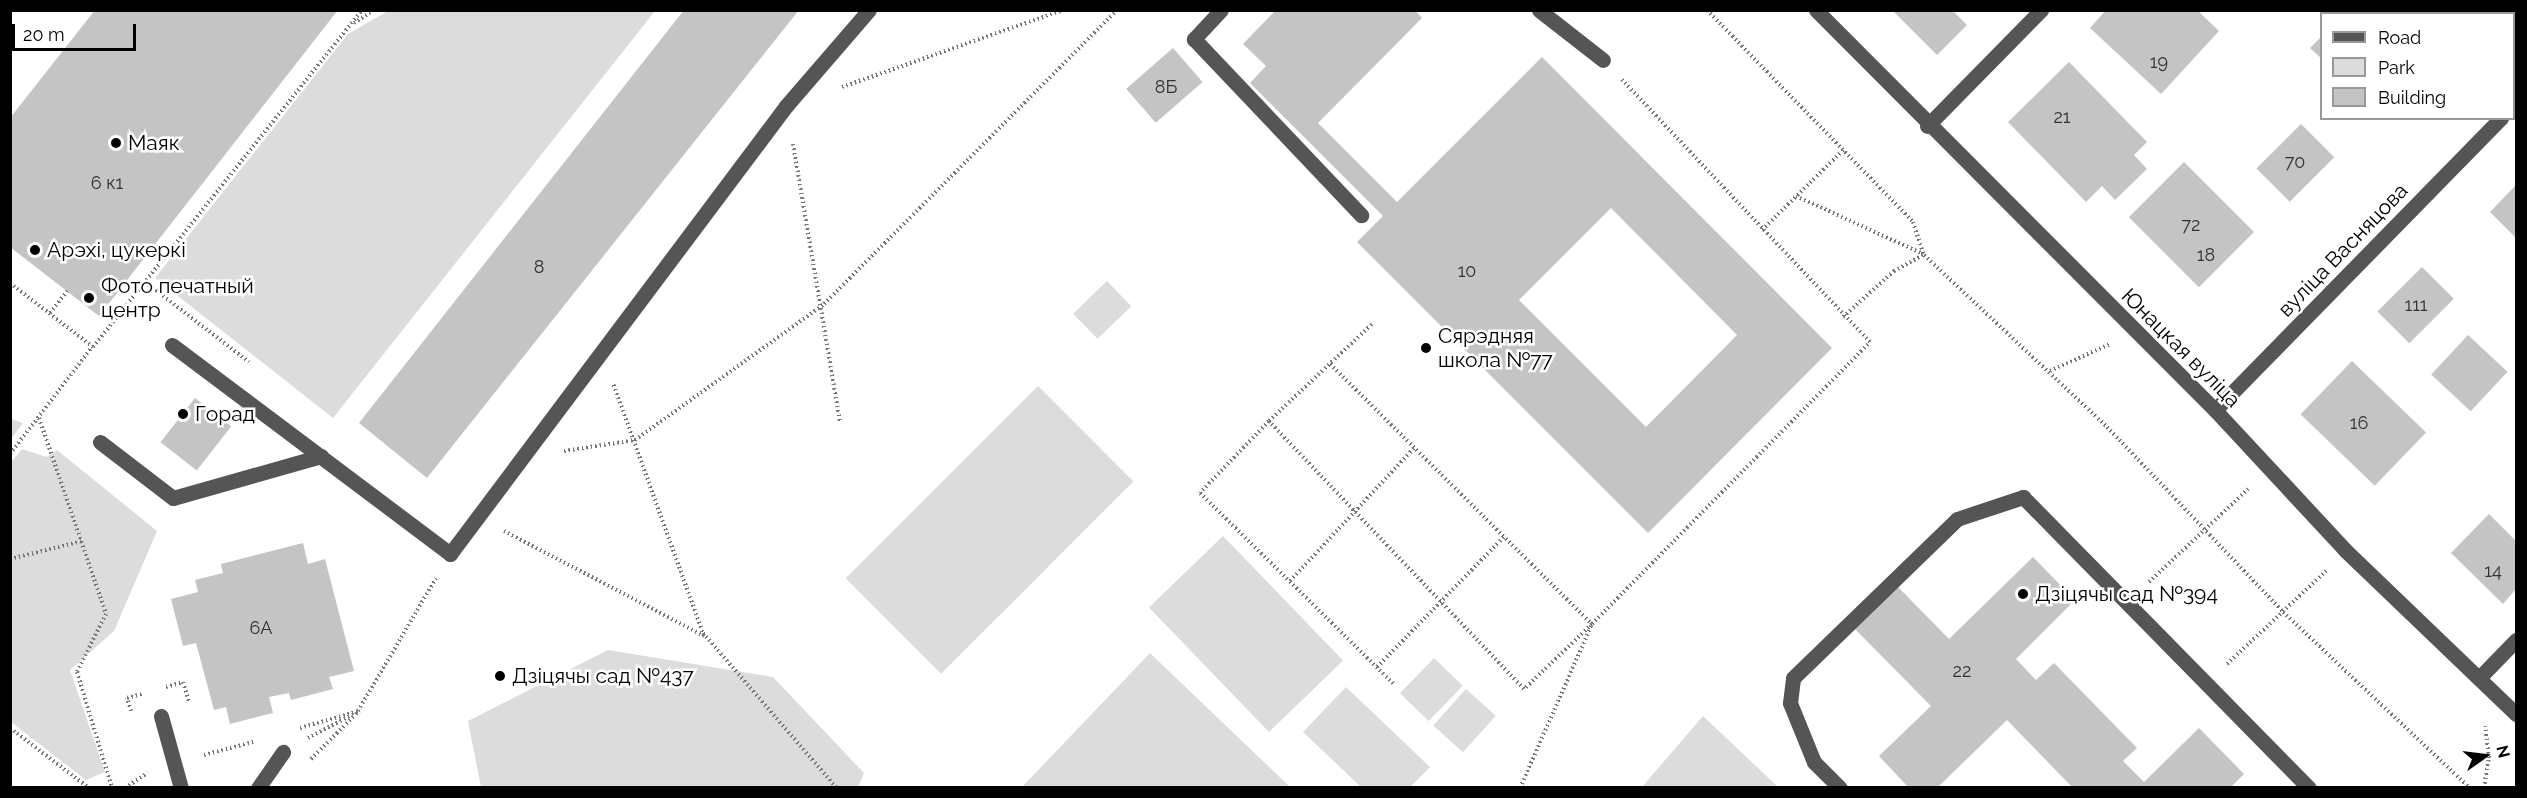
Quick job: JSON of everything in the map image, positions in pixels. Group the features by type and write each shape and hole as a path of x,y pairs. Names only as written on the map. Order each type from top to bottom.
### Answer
{"street":[{"path":"172,345 450,554 786,106 868,10"},
{"path":"1221,10 1194,39 1361,215"},
{"path":"1539,10 1603,60"},
{"name":"Юнацкая вуліца","path":"1816,10 1928,126 2215,410 2268,470 2346,551 2517,714"},
{"path":"1928,126 2041,10"},
{"name":"вуліца Васняцова","path":"2215,410 2499,120"},
{"path":"100,442 173,498 321,456"},
{"path":"1840,788 1814,762 1790,703 1793,678 1956,519 2023,497 2309,788"},
{"path":"2479,678 2517,640"},
{"path":"161,716 181,788"},
{"path":"258,788 283,752"}],"path":[{"path":"10,453 362,10"},
{"path":"350,25 374,10"},
{"path":"840,421 824,304 786,106 1063,10"},
{"path":"523,458 635,440 824,304 1117,10"},
{"path":"1707,10 1913,222 1924,255"},
{"path":"1269,421 1524,689 1592,624 1870,342 1843,317 1603,60"},
{"path":"1762,230 1844,149"},
{"path":"1796,196 1924,255 2050,371 2283,612 2470,788"},
{"path":"1843,317 1894,271 1924,255"},
{"path":"10,283 93,347"},
{"path":"50,313 67,291"},
{"path":"1373,323 1269,421 1200,493 1395,685"},
{"path":"2050,371 2135,332"},
{"path":"602,352 702,633"},
{"path":"1330,364 1592,624"},
{"path":"39,418 106,614 77,672 112,788"},
{"path":"1290,581 1414,448"},
{"path":"2126,603 2268,470"},
{"path":"478,518 702,633 837,788"},
{"path":"1377,667 1504,537"},
{"path":"10,559 82,541"},
{"path":"2206,683 2346,551"},
{"path":"305,764 359,711 450,554"},
{"path":"1520,788 1592,624"},
{"path":"161,689 183,682 192,714"},
{"path":"133,719 127,698 150,692"},
{"path":"297,729 359,711"},
{"path":"283,752 359,711"},
{"path":"10,728 89,788"},
{"path":"202,747 205,757 266,738"},
{"path":"2484,788 2489,758"},
{"path":"125,788 148,772 145,762"}],"green space":[{"path":"388,11 655,11 333,418 155,278 348,34"},
{"path":"1107,281 1131,306 1098,339 1073,314"},
{"path":"1038,386 1133,481 941,674 846,578"},
{"path":"10,419 23,423 11,439"},
{"path":"22,449 47,457 57,450 157,531 114,631 70,670 105,772 86,780 11,722 10,463"},
{"path":"1223,536 1343,660 1269,732 1149,608"},
{"path":"608,650 773,677 864,773 858,787 481,787 468,721"},
{"path":"1150,653 1290,787 1022,787"},
{"path":"1434,658 1463,686 1429,721 1400,693"},
{"path":"1346,687 1430,767 1410,787 1361,787 1303,732"},
{"path":"1466,689 1496,716 1463,752 1433,725"},
{"path":"1703,716 1778,787 1642,787"}],"building":[{"path":"95,10 338,10 99,316 10,247 10,118"},
{"path":"684,10 799,10 427,478 359,423"},
{"path":"1276,10 1415,10 1422,18 1318,123 1397,202 1542,57 1832,348 1648,533 1357,242 1383,216 1250,83 1266,66 1243,44","holes":["1611,208 1737,335 1646,427 1519,300"]},
{"path":"1892,10 1952,10 1967,25 1937,55"},
{"path":"2106,10 2197,10 2219,31 2161,94 2090,28"},
{"path":"2346,10 2362,10 2364,12 2344,12"},
{"path":"2454,10 2481,10 2480,12"},
{"path":"2320,38 2320,57 2310,48"},
{"path":"1173,48 1203,82 1156,123 1126,89"},
{"path":"2069,62 2147,142 2134,155 2147,169 2115,200 2102,186 2086,202 2008,122"},
{"path":"2301,124 2334,157 2290,202 2256,169"},
{"path":"2184,162 2254,232 2199,287 2129,217"},
{"path":"2516,185 2516,238 2490,212"},
{"path":"2422,267 2454,299 2409,343 2377,312"},
{"path":"2468,335 2507,372 2471,411 2431,374"},
{"path":"2352,361 2426,433 2375,486 2301,414"},
{"path":"195,398 231,426 197,470 161,442"},
{"path":"2489,514 2516,541 2516,589 2503,604 2451,553"},
{"path":"303,543 308,564 325,559 354,671 329,677 333,689 291,700 289,693 269,697 273,713 230,724 226,707 214,710 196,643 183,646 171,599 198,592 195,580 223,573 221,564"},
{"path":"2033,557 2075,600 2016,659 2036,680 2054,663 2137,748 2123,761 2144,782 2199,728 2244,774 2230,788 2073,788 2007,720 1937,788 1909,788 1879,756 1931,706 1854,628 1897,586 1949,639"}],"place":[{"name":"Маяк","path":"116,143"},
{"name":"Арэхі, цукеркі","path":"35,250"},
{"name":"Фото печатный центр","path":"89,298"},
{"name":"Сярэдняя школа №77","path":"1426,348"},
{"name":"Горад","path":"183,414"},
{"name":"Дзіцячы сад №394","path":"2023,594"},
{"name":"Дзіцячы сад №437","path":"500,676"}]}
